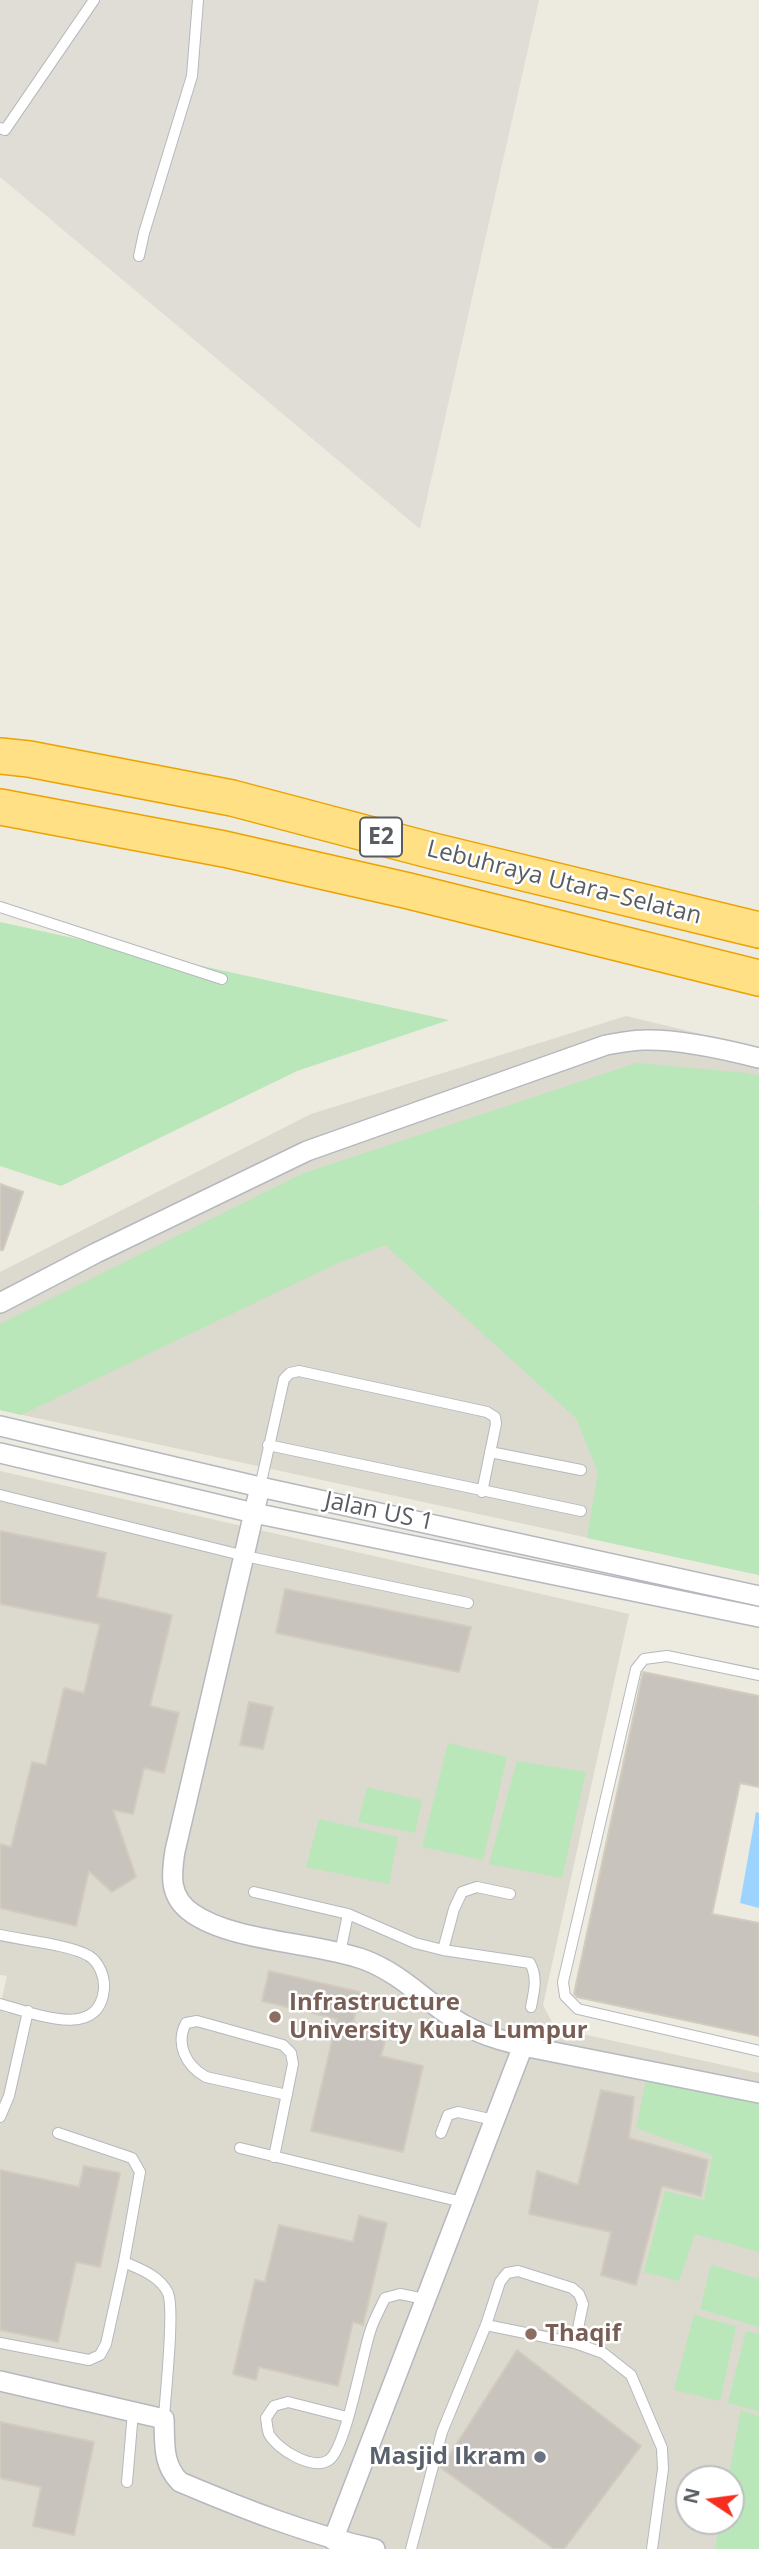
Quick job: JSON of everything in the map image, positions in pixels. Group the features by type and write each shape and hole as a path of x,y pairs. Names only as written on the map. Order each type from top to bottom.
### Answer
{"highway":[{"name":"Lebuhraya Utara–Selatan","path":"0,756 29,759 232,798 429,850 759,930"},
{"name":"Lebuhraya Utara–Selatan","path":"0,807 224,849 409,891 759,978"}],"street":[{"path":"0,1303 96,1253 307,1151 606,1045 644,1040 664,1041 732,1051 759,1058"},
{"name":"Jalan US 1","path":"0,1426 260,1487 759,1596"},
{"name":"Jalan US 1","path":"0,1453 254,1513 759,1617"},
{"path":"260,1487 176,1851 171,1877 175,1897 190,1912 209,1923 365,1960 387,1970 467,2026 494,2038 759,2093"},
{"path":"333,2540 523,2046"},
{"path":"0,2381 164,2419 165,2460 170,2472 180,2482 262,2516 333,2540 375,2549"}],"lane":[{"path":"0,128 5,130 94,0"},
{"path":"139,256 192,76 198,0"},
{"path":"0,907 222,979"},
{"path":"260,1487 284,1378 299,1371 487,1412 495,1417 496,1424 482,1492"},
{"path":"268,1445 581,1511"},
{"path":"491,1452 581,1470"},
{"path":"0,1495 244,1556 468,1603"},
{"path":"759,1675 667,1656 644,1659 636,1669 563,1982 565,1996 578,2010 759,2051"},
{"path":"443,1950 454,1909 462,1892 477,1888 510,1894"},
{"path":"254,1892 348,1914 415,1943 530,1963 535,1971 536,1985 531,2007"},
{"path":"340,1953 348,1914"},
{"path":"0,1935 71,1949 90,1956 101,1969 104,1988 98,2008 82,2019 64,2021 0,2004"},
{"path":"0,2118 9,2096 28,2011"},
{"path":"274,2157 287,2095 293,2064 291,2053 283,2045 197,2021 186,2023 181,2033 181,2045 195,2071 206,2077 287,2095"},
{"path":"441,2133 448,2115 458,2112 494,2120"},
{"path":"0,2343 89,2360 100,2355 106,2344 140,2172 132,2158 58,2133"},
{"path":"240,2148 462,2202"},
{"path":"124,2262 145,2270 159,2281 168,2294 170,2316 164,2419"},
{"path":"411,2549 442,2432 486,2325 500,2282 508,2273 518,2272 572,2288 579,2294 583,2304 575,2343"},
{"path":"348,2417 288,2402 274,2406 266,2418 269,2433 279,2446 295,2457 319,2463 328,2460 335,2453 348,2417 370,2331 385,2298 400,2294 425,2299"},
{"path":"486,2325 575,2343 603,2353 631,2375 662,2448 663,2469 652,2549"},
{"path":"127,2482 133,2412"}],"shaded area":[{"path":"0,0 539,0 420,529 0,177"},
{"path":"626,1016 759,1048 759,1575 0,1410 0,1272 311,1114"},
{"name":"Infrastructure University Kuala Lumpur","path":"0,1471 629,1614 543,2005 555,2028 759,2073 759,2549 0,2549 0,2007 7,1976 0,1975"}],"green space":[{"path":"0,922 449,1020 297,1071 61,1186 0,1166"},
{"path":"637,1063 759,1076 759,1575 587,1538 598,1472 576,1418 385,1245 338,1263 21,1415 0,1410 0,1324 304,1173"},
{"path":"448,1743 507,1757 483,1860 422,1847"},
{"path":"517,1761 586,1772 562,1878 489,1864"},
{"path":"367,1787 422,1800 415,1833 358,1822"},
{"path":"319,1819 398,1837 389,1884 306,1867"},
{"path":"647,2076 759,2099 759,2252 695,2234 679,2281 644,2272 665,2191 704,2200 712,2155 636,2128"},
{"path":"711,2265 759,2279 759,2327 700,2309"},
{"path":"694,2315 736,2326 720,2401 674,2390"},
{"path":"746,2331 759,2334 759,2411 728,2403"},
{"path":"741,2410 759,2416 759,2549 715,2549 718,2535 745,2535 745,2465 731,2465"}],"water":[{"path":"756,1812 759,1813 759,1908 740,1903"}],"building":[{"path":"0,1184 23,1192 3,1250 0,1250"},
{"path":"0,1531 106,1553 97,1597 172,1615 150,1706 179,1713 164,1773 144,1768 133,1814 113,1810 136,1877 112,1892 89,1871 76,1926 0,1908 0,1844 11,1847 32,1762 46,1765 64,1688 84,1693 100,1624 0,1604"},
{"path":"285,1589 471,1627 459,1672 276,1633"},
{"path":"643,1672 759,1696 759,1787 740,1783 712,1914 759,1923 759,2036 577,1997 574,1994"},
{"path":"249,1702 273,1707 263,1749 240,1745"},
{"path":"269,1971 360,1992 352,2028 386,2037 381,2056 423,2066 403,2152 311,2131 337,2019 262,2001"},
{"path":"601,2090 634,2097 629,2138 708,2160 701,2196 662,2186 636,2285 601,2275 611,2232 529,2214 537,2171 578,2185"},
{"path":"84,2166 120,2173 100,2267 76,2262 58,2342 0,2330 0,2170 79,2187"},
{"path":"359,2216 387,2223 363,2325 353,2322 338,2386 259,2367 256,2380 233,2374 255,2280 265,2282 279,2225 353,2242"},
{"name":"Masjid Ikram","path":"517,2350 641,2446 564,2549 554,2549 441,2468"},
{"path":"0,2422 94,2442 74,2535 33,2526 41,2487 0,2478"}],"place":[{"name":"Infrastructure University Kuala Lumpur","path":"275,2017"},
{"name":"Thaqif","path":"531,2334"},
{"name":"Masjid Ikram","path":"540,2457"}]}
